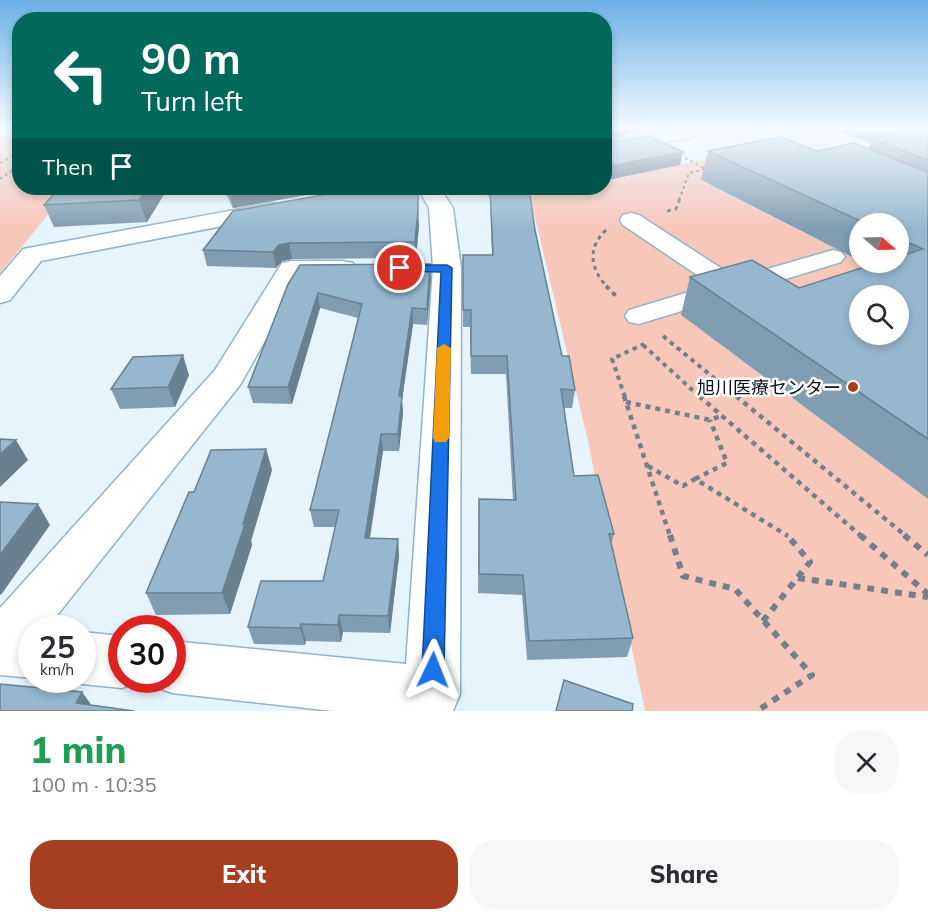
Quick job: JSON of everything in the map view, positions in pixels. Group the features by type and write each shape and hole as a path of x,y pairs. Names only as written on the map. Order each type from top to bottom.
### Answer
{"street":[{"path":"186,668 432,694 412,268 441,208 433,195"},
{"path":"0,294 32,255 298,205"},
{"path":"631,220 732,288"},
{"path":"639,316 832,257"},
{"path":"0,648 228,377 292,269 412,268"},
{"path":"0,648 18,651"}],"path":[{"path":"715,166 689,173 676,209 612,225 602,233 595,242 592,255 594,268 602,285 928,555"},
{"path":"0,179 12,170"},
{"path":"0,173 6,173"},
{"path":"757,711 812,675 735,589 683,576 612,359 643,345 928,596"},
{"path":"626,402 710,420 721,416"},
{"path":"647,466 683,486 727,463 710,420"},
{"path":"695,479 784,532 810,562 764,621"},
{"path":"798,578 928,596"}],"shaded area":[{"path":"0,162 12,162 12,195 64,195 0,273"},
{"path":"692,162 734,162 702,181 849,255 849,273 884,273 907,285 849,285 849,340 681,315 928,499 928,711 645,711 587,437 530,196 612,195 612,180"},
{"path":"909,286 923,293 909,294"}],"building":[{"path":"612,162 629,162 612,165"},
{"path":"732,162 903,162 928,172 928,439 690,277 752,260 799,288 849,272 909,273 909,253 923,249 909,243 909,213 849,213 849,216"},
{"path":"53,195 143,195 139,200 44,205"},
{"path":"323,195 418,195 415,242 289,243 279,245 273,252 203,250 233,211"},
{"path":"490,195 530,195 535,230 562,356 569,356 575,390 561,389 574,476 598,475 614,534 609,534 633,638 529,641 523,575 479,574 479,499 516,500 507,356 471,356 471,310 463,310 463,255 493,255"},
{"path":"430,264 427,309 412,308 399,396 402,396 398,434 381,434 365,538 398,539 388,616 339,615 338,625 301,624 300,628 248,627 261,581 323,581 339,510 310,510 362,304 318,293 288,387 248,387 288,284 300,265"},
{"path":"183,355 168,387 111,389 133,357"},
{"path":"0,439 16,440 0,454"},
{"path":"266,449 243,524 245,524 222,593 146,593 189,492 194,492 211,450"},
{"path":"0,502 38,504 0,555"},
{"path":"564,680 633,704 632,711 556,711"},
{"path":"0,684 18,686 18,693 81,693 76,703 134,711 0,711"}],"slow traffic":[{"path":"441,438 444,348"}],"place":[{"name":"旭川医療センター","path":"853,387"}],"route":[{"path":"400,268 447,268 433,670"}]}
